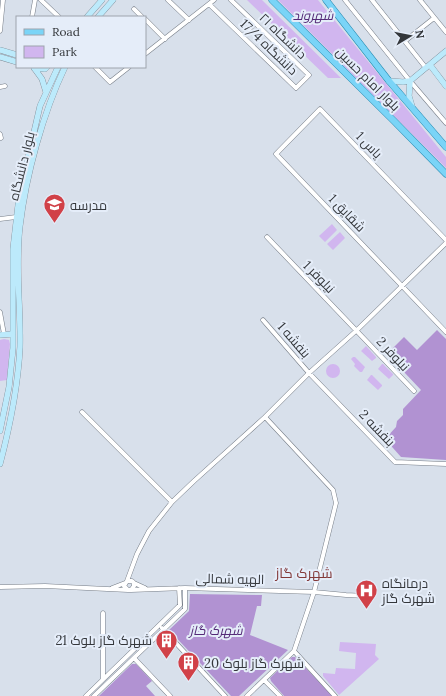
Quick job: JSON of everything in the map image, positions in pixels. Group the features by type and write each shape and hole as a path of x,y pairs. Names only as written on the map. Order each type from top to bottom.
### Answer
{"main road":[{"name":"بلوار امام حسین","path":"272,0 446,174"},
{"name":"بلوار امام حسین","path":"326,0 389,81 446,148"},
{"path":"88,16 108,1"},
{"path":"99,16 108,1"},
{"path":"0,50 16,55"},
{"path":"389,81 410,81 446,52"},
{"path":"0,57 16,62"},
{"path":"428,67 446,86"},
{"path":"34,68 42,79 46,93"},
{"name":"بلوار دانشگاه","path":"0,431 9,387 13,348 13,249 19,197 40,106 58,68"},
{"name":"بلوار دانشگاه","path":"0,464 16,387 20,348 18,256 24,199 48,107 66,68"},
{"path":"410,81 409,96 412,108"},
{"path":"2,335 13,334"}],"street":[{"path":"0,31 3,0"},
{"path":"32,16 35,0"},
{"path":"41,0 57,16"},
{"path":"168,0 189,20"},
{"path":"146,53 214,0"},
{"name":"دانشگاه ۲۱","path":"231,0 308,75 296,88"},
{"path":"345,0 446,123"},
{"path":"372,0 428,67"},
{"path":"421,0 446,32"},
{"name":"دانشگاه 17/4","path":"210,4 296,88"},
{"path":"134,9 141,16"},
{"path":"405,41 434,18"},
{"path":"146,21 165,39"},
{"path":"243,36 255,23"},
{"path":"96,68 110,82 128,68"},
{"name":"یاس 1","path":"276,154 320,109 446,242"},
{"name":"شقایق 1","path":"276,154 446,332"},
{"path":"0,219 16,217"},
{"name":"نیلوفر 1","path":"267,237 357,330"},
{"path":"132,567 133,589 129,590 125,588 126,582 137,554 149,531 172,502 357,330 446,242"},
{"path":"0,312 2,335"},
{"name":"بنفشه 1","path":"263,320 309,373"},
{"name":"نیلوفر 2","path":"357,330 414,390"},
{"name":"بنفشه 2","path":"309,373 395,462 446,464"},
{"path":"82,412 172,502"},
{"path":"247,696 294,651 314,592 336,503 334,490 265,417"},
{"path":"0,587 45,586 112,588 126,582 133,582 147,589"},
{"name":"الهیه شمالی","path":"112,588 129,590 185,588 314,592 346,596 366,596"},
{"path":"86,696 180,605 179,588"},
{"path":"94,696 185,609 185,588"},
{"path":"103,612 103,680"},
{"path":"159,625 225,696"},
{"path":"294,651 335,696"},
{"path":"134,658 170,696"},
{"path":"264,680 280,696"}],"green space":[{"path":"247,0 262,0 341,78 328,78"},
{"name":"شهروند","path":"278,0 318,0 446,157 446,168"},
{"path":"332,224 337,230 325,242 319,236"},
{"path":"340,232 345,238 333,250 327,244"},
{"path":"437,330 446,339 446,460 401,457 385,439 396,427 397,421 403,415 403,409 421,390 387,354 404,337 417,350"},
{"path":"0,340 9,340 10,344 7,380 0,381"},
{"path":"366,346 376,357 372,361 361,351"},
{"path":"355,357 365,367 362,372 354,366 355,364 351,359"},
{"path":"330,364 336,364 340,368 340,374 336,378 330,378 326,374 326,368"},
{"path":"382,364 393,374 389,379 378,369"},
{"path":"371,375 382,385 378,390 367,380"},
{"name":"شهرک گاز","path":"190,594 262,595 261,606 257,606 250,635 288,650 239,696 231,696 169,630 189,611"},
{"path":"340,642 376,644 375,655 379,659 339,695 323,676 323,673 335,674 336,668 355,669 356,653 339,651"},
{"path":"292,657 295,657 333,696 284,696 270,678"},
{"path":"132,664 136,664 152,681 146,686 155,696 99,696"}],"place":[{"name":"مدرسه","path":"55,224"},
{"name":"درمانگاه شهرک گاز","path":"367,610"},
{"name":"شهرک گاز بلوک 21","path":"167,660"},
{"name":"شهرک گاز بلوک 20","path":"189,682"}],"district":[{"name":"شهرک گاز","path":"304,573"}]}
